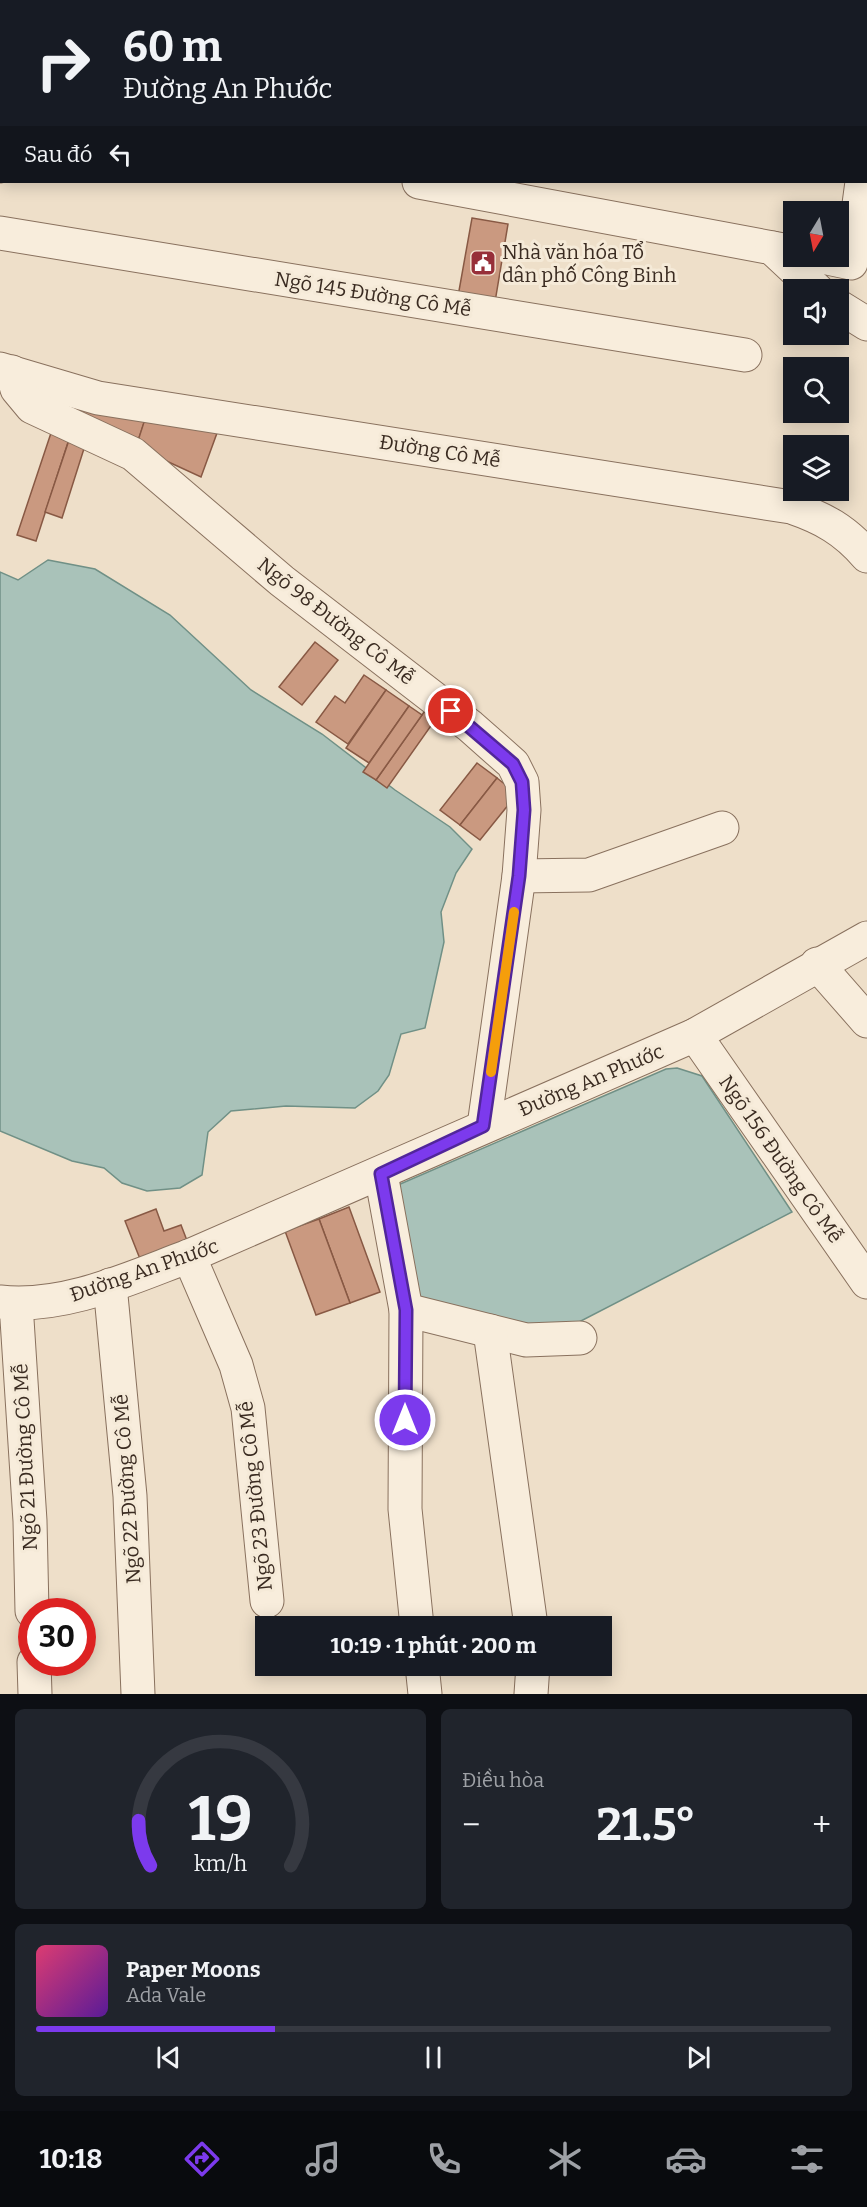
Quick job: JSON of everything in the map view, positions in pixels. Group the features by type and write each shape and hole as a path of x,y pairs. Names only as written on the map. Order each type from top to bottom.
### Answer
{"street":[{"path":"424,183 783,250"},
{"path":"849,263 851,263 862,183"},
{"name":"Ngõ 145 Đường Cô Mễ","path":"0,233 745,355"},
{"path":"797,267 808,279"},
{"path":"849,313 867,324"},
{"name":"Đường Cô Mễ","path":"6,371 98,398 791,507 823,518 867,556"},
{"name":"Ngõ 98 Đường Cô Mễ","path":"6,371 16,389 32,407 133,454 282,580 470,726 513,764 522,782 524,810 519,876 483,1126"},
{"path":"519,876 589,875 723,828"},
{"name":"Đường An Phước","path":"8,1303 61,1299 110,1285 189,1257 381,1174 483,1126 695,1035 817,964 867,938"},
{"path":"817,964 867,1021"},
{"name":"Ngõ 156 Đường Cô Mễ","path":"695,1035 867,1282"},
{"path":"381,1174 406,1310 405,1509 416,1616"},
{"name":"Ngõ 23 Đường Cô Mễ","path":"189,1257 236,1365 248,1408 267,1601"},
{"name":"Ngõ 22 Đường Cô Mễ","path":"110,1285 130,1496 138,1694"},
{"name":"Ngõ 21 Đường Cô Mễ","path":"8,1303 30,1521 32,1598"},
{"path":"406,1310 526,1340 580,1338"},
{"path":"490,1331 530,1616"},
{"path":"34,1676 34,1694"},
{"path":"423,1676 425,1694"},
{"path":"531,1694 532,1676"}],"water":[{"path":"48,560 95,569 170,615 251,690 322,734 395,790 450,827 472,849 456,873 441,912 444,942 425,1028 401,1034 389,1075 378,1091 355,1108 286,1106 231,1111 208,1132 202,1175 180,1188 147,1191 122,1183 104,1168 72,1161 0,1131 0,572 18,580"},
{"path":"677,1068 702,1076 792,1212 579,1322 527,1325 419,1297 398,1185 666,1069"}],"building":[{"name":"Nhà văn hóa Tổ dân phố Công Binh","path":"472,218 508,224 494,308 457,302"},
{"path":"46,394 147,414 136,447"},
{"path":"145,419 217,433 201,477 136,447"},
{"path":"55,421 73,427 36,541 17,535"},
{"path":"72,431 88,436 62,518 45,512"},
{"path":"315,642 338,660 302,705 279,687"},
{"path":"364,675 386,690 348,744 316,722 335,696 345,703"},
{"path":"386,690 409,706 369,763 346,748"},
{"path":"429,705 440,713 387,788 376,780"},
{"path":"409,706 422,715 376,780 363,772"},
{"path":"477,763 497,778 460,825 440,810"},
{"path":"497,778 517,794 480,840 460,825"},
{"path":"349,1207 380,1292 350,1303 319,1219"},
{"path":"156,1209 164,1231 181,1225 191,1251 144,1269 125,1221"},
{"path":"319,1219 350,1303 316,1315 285,1231"}],"slow traffic":[{"path":"491,1072 514,912"}],"place":[{"name":"Nhà văn hóa Tổ dân phố Công Binh","path":"483,263"}],"route":[{"path":"405,1420 406,1310 381,1174 483,1126 519,876 524,810 522,782 513,764 451,711"}]}
